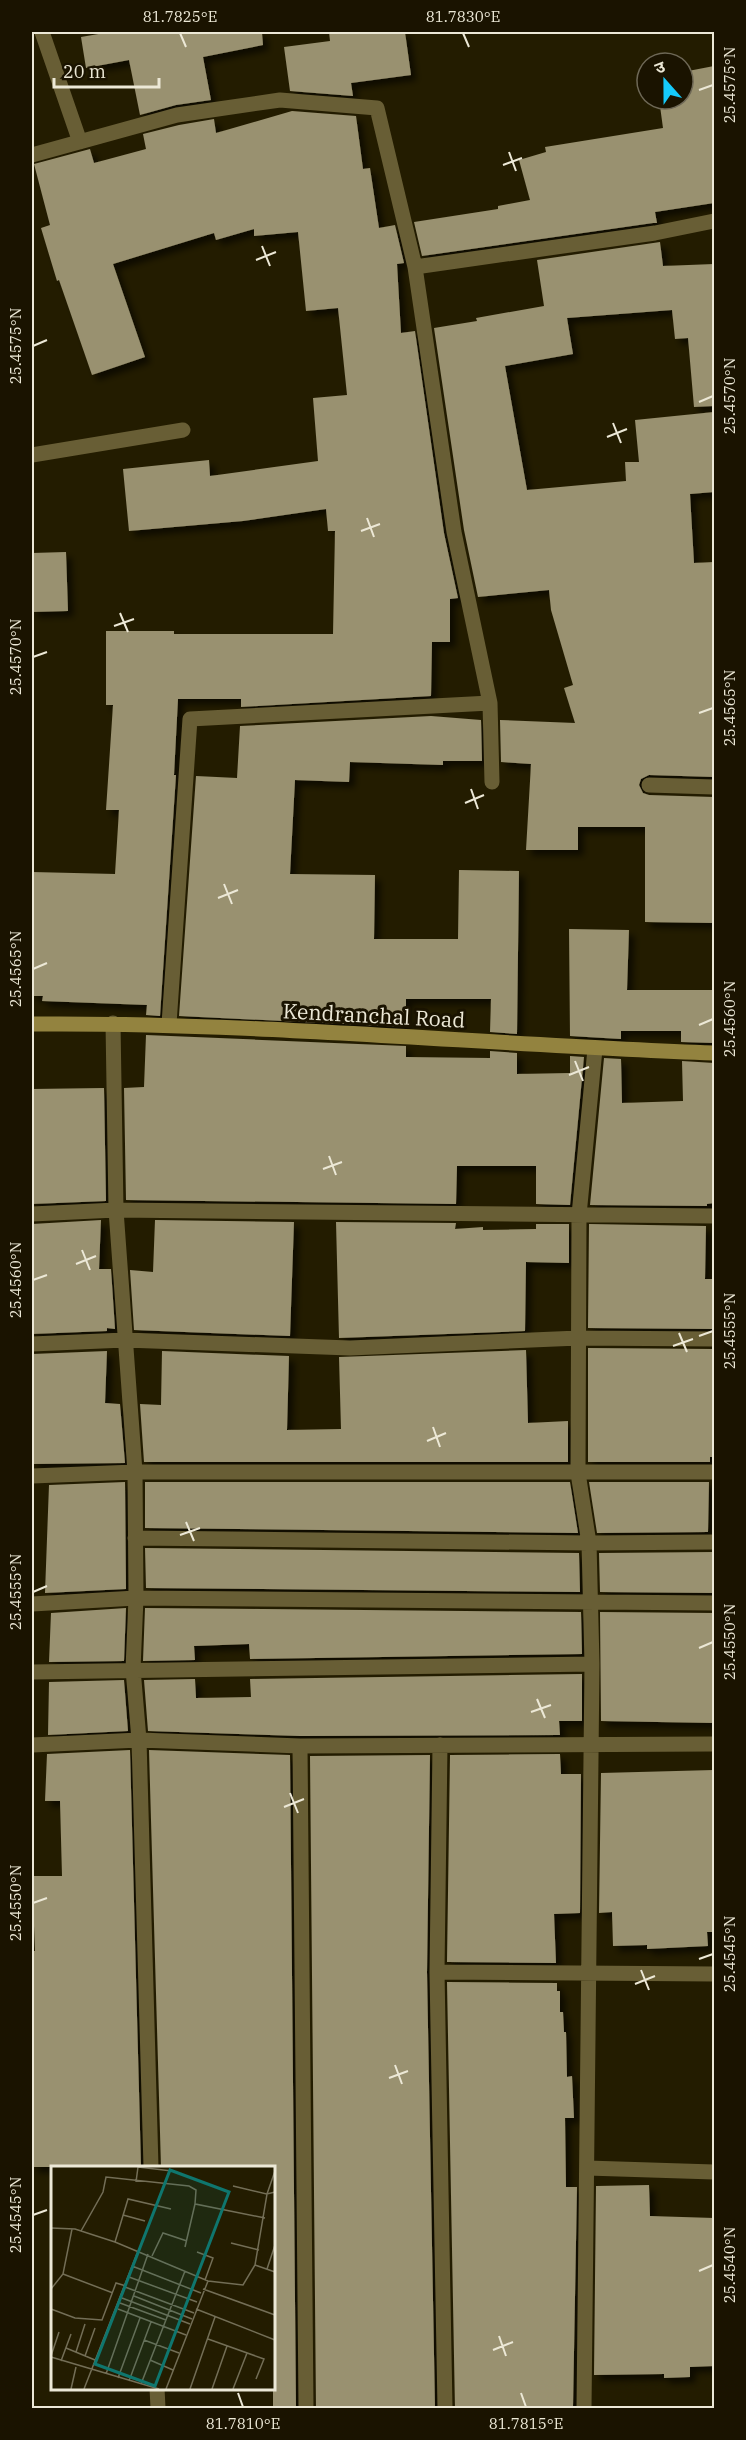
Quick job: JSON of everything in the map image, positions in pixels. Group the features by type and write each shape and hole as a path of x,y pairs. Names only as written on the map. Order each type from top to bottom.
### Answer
{"street":[{"path":"42,32 80,142"},
{"path":"32,155 177,115 280,100 377,108 415,267 454,532 490,703 492,782"},
{"path":"415,267 655,233 714,221"},
{"path":"32,455 183,430"},
{"path":"169,1024 190,718 490,703"},
{"path":"649,785 714,788"},
{"path":"113,1023 116,1210 135,1472 136,1598 133,1670 139,1740 151,2166"},
{"name":"Kendranchal Road","path":"32,1024 169,1024 714,1053"},
{"path":"584,2409 592,1664 589,1543 578,1473 579,1215 595,1048"},
{"path":"32,1214 116,1210 714,1216"},
{"path":"32,1344 125,1340 350,1348 579,1338 714,1339"},
{"path":"32,1476 135,1472 714,1472"},
{"path":"135,1538 589,1543 714,1542"},
{"path":"32,1604 136,1598 714,1603"},
{"path":"32,1672 592,1664"},
{"path":"32,1745 139,1740 300,1746 714,1744"},
{"path":"440,1745 437,1972 446,2409"},
{"path":"300,1746 306,2409"},
{"path":"437,1972 587,1975 714,1974"},
{"path":"587,2168 714,2172"},
{"path":"157,2389 158,2409"}],"building":[{"path":"110,32 262,32 263,45 203,57 211,100 176,105 140,115 129,60 86,68 81,37"},
{"path":"329,32 405,32 411,75 351,83 353,96 290,91 284,47 330,41"},
{"path":"714,66 714,203 655,212 657,223 422,256 414,222 498,209 498,206 530,200 519,160 546,152 545,147 663,128 661,111 695,111 695,70"},
{"path":"292,111 356,116 363,169 370,168 379,228 395,225 404,263 397,264 401,333 415,331 444,533 458,598 450,599 450,642 432,642 431,696 241,707 241,699 178,699 174,775 176,775 160,1016 146,1015 147,1005 42,1001 43,996 32,996 32,872 115,874 119,810 106,810 113,705 106,705 106,631 174,631 174,634 333,634 335,531 328,531 326,509 243,521 129,531 123,469 209,460 210,476 318,461 313,398 347,395 338,308 306,311 298,232 254,236 254,229 216,240 214,233 113,264 145,357 92,375 59,280 57,281 41,228 50,225 34,164 90,149 94,163 146,149 143,134 214,119 216,133"},
{"path":"660,242 663,266 714,264 714,406 694,407 688,338 675,339 672,310 567,318 573,354 505,366 527,490 626,481 625,462 639,462 635,420 714,412 714,492 690,494 694,563 714,562 714,777 649,775 641,779 639,785 643,793 649,795 714,797 714,923 645,922 645,827 578,827 578,850 526,850 531,764 501,762 500,720 575,723 564,688 573,685 551,610 549,590 478,597 464,530 434,328 544,306 537,260"},
{"path":"66,552 68,611 32,612 32,553"},
{"path":"431,716 481,720 482,761 443,761 443,765 350,762 349,782 295,780 290,874 375,875 374,939 458,939 459,870 519,871 517,1034 490,1032 491,999 406,999 406,1027 179,1016 196,776 237,778 240,726"},
{"path":"569,929 629,930 627,990 714,990 714,1043 681,1042 681,1031 621,1031 621,1039 570,1036"},
{"path":"146,1035 406,1046 406,1057 490,1058 490,1051 517,1053 517,1074 570,1073 570,1056 584,1057 570,1205 536,1204 536,1166 457,1166 456,1204 126,1200 124,1088 144,1087"},
{"path":"604,1058 621,1059 622,1103 683,1101 682,1061 714,1063 714,1203 707,1204 707,1206 590,1205"},
{"path":"104,1088 106,1201 32,1204 32,1089"},
{"path":"101,1220 99,1269 111,1269 115,1329 32,1334 32,1224"},
{"path":"155,1220 294,1222 290,1336 134,1330 130,1270 153,1272"},
{"path":"336,1222 456,1223 455,1229 483,1227 483,1230 536,1229 536,1224 569,1224 569,1263 526,1262 525,1331 339,1338"},
{"path":"589,1224 706,1226 705,1279 714,1279 714,1329 588,1328"},
{"path":"588,1348 714,1349 714,1457 710,1457 710,1462 588,1462"},
{"path":"526,1350 528,1423 568,1421 568,1462 144,1462 140,1404 161,1405 162,1351 289,1356 287,1430 341,1429 339,1357"},
{"path":"107,1351 105,1403 120,1404 125,1463 32,1464 32,1354"},
{"path":"125,1482 126,1589 45,1593 49,1485"},
{"path":"145,1482 570,1482 578,1533 145,1528"},
{"path":"589,1482 709,1482 708,1532 597,1533"},
{"path":"145,1548 579,1553 580,1592 146,1588"},
{"path":"714,1552 714,1593 600,1592 599,1553"},
{"path":"126,1608 124,1661 49,1662 51,1613"},
{"path":"145,1608 581,1612 582,1654 250,1659 249,1644 194,1646 195,1660 143,1661"},
{"path":"600,1612 714,1613 714,1723 601,1721"},
{"path":"582,1674 582,1721 559,1721 560,1735 300,1736 148,1731 144,1680 195,1679 196,1698 251,1697 250,1679"},
{"path":"124,1680 128,1731 48,1735 49,1682"},
{"path":"130,1750 141,2166 32,2167 32,1951 35,1951 32,1876 62,1876 60,1801 45,1801 47,1754"},
{"path":"149,1750 290,1755 296,2409 273,2409 274,2166 161,2166"},
{"path":"560,1754 561,1774 581,1774 580,1913 554,1914 556,1963 447,1962 450,1755"},
{"path":"430,1755 427,1972 435,2409 316,2409 310,1756"},
{"path":"714,1770 714,1932 707,1932 708,1946 647,1949 647,1945 613,1946 612,1912 599,1913 601,1773"},
{"path":"447,1982 557,1983 557,1991 560,1991 560,2012 563,2012 564,2032 566,2032 567,2077 572,2076 574,2118 565,2118 566,2187 577,2187 573,2407 455,2409"},
{"path":"649,2185 650,2216 714,2218 714,2366 690,2367 690,2377 664,2378 664,2374 594,2375 596,2186"}]}
